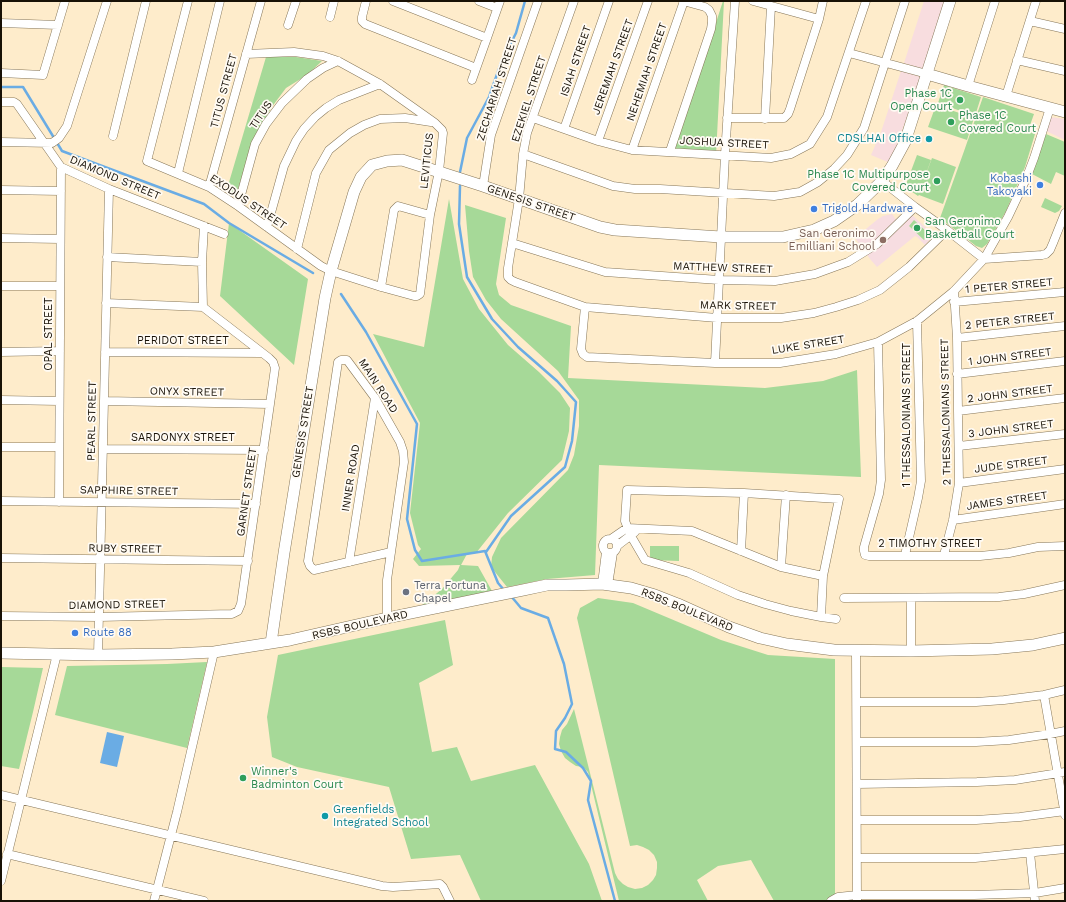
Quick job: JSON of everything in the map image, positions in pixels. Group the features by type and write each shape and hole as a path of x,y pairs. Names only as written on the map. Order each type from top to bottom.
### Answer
{"street":[{"path":"1,73 43,75 65,1"},
{"path":"1,142 52,143 59,138 67,126 107,1"},
{"path":"113,136 146,1"},
{"name":"EXODUS STREET","path":"188,1 147,161 209,187 321,266 331,271"},
{"path":"178,173 220,1"},
{"name":"TITUS STREET","path":"209,187 261,1"},
{"path":"288,25 296,1"},
{"path":"330,17 334,1"},
{"path":"366,1 362,17 362,21 365,24 476,68"},
{"path":"393,1 488,38"},
{"path":"472,80 488,38 498,5 479,1"},
{"name":"ZECHARIAH STREET","path":"483,186 492,135 538,1"},
{"name":"EZEKIEL STREET","path":"508,277 508,268 519,198 523,154 527,133 574,1"},
{"name":"ISIAH STREET","path":"564,129 609,1"},
{"name":"JEREMIAH STREET","path":"598,141 648,1"},
{"path":"670,151 711,29 712,22 712,16 709,10 705,7 683,1"},
{"name":"NEHEMIAH STREET","path":"632,150 683,1"},
{"path":"715,363 727,118 735,1"},
{"path":"753,1 819,19"},
{"path":"727,118 784,118 788,114 819,19 823,1"},
{"name":"JOSHUA STREET","path":"533,118 598,141 632,150 771,158 791,154 810,144 827,117 866,1"},
{"path":"523,154 613,186 635,189 660,188 774,196 800,192 818,182 847,156 864,128 905,1"},
{"name":"GENESIS STREET","path":"271,644 275,615 273,597 276,571 284,553 325,298 331,271 354,192 361,177 372,166 387,161 402,160 519,198 600,227 615,230 721,237 783,237 814,230 834,221 857,205 882,181 892,166 905,142 950,1"},
{"path":"968,86 995,1"},
{"path":"1006,96 1036,1"},
{"path":"765,119 771,6"},
{"path":"1030,21 1065,29"},
{"path":"1,24 58,25"},
{"name":"LEVITICUS","path":"246,54 294,52 323,56 338,61 380,84 435,123 444,134 439,171 430,215 420,294 418,296 414,296 331,271"},
{"path":"849,53 1065,112"},
{"path":"1017,60 1065,71"},
{"name":"TITUS","path":"238,206 255,144 266,124 282,103 307,79 323,68 338,61"},
{"path":"267,227 284,166 296,141 304,129 315,117 339,100 380,84"},
{"name":"DIAMOND STREET","path":"1,102 14,102 17,104 61,167 109,189 224,234"},
{"name":"LUKE STREET","path":"585,307 581,349 583,354 587,356 715,363 780,363 836,354 878,342 917,320 954,291 984,259 1008,217 1026,179 1050,108"},
{"path":"297,249 316,173 328,150 350,133 364,125 380,119 405,118 435,123"},
{"name":"OPAL STREET","path":"59,502 61,167"},
{"path":"882,181 915,208 984,259 1046,254 1050,250 1065,213"},
{"name":"PEARL STREET","path":"98,655 109,189"},
{"path":"1,190 61,191"},
{"path":"381,287 394,210 398,206 430,215"},
{"name":"MATTHEW STREET","path":"512,243 605,272 719,280 775,281 815,274 848,262 877,244 915,208"},
{"path":"203,307 202,262 204,226"},
{"name":"MARK STREET","path":"508,277 514,282 585,307 717,318 781,318 814,313 858,300 880,290 909,267 946,230"},
{"path":"1,238 60,239"},
{"path":"107,257 202,262"},
{"path":"1,286 60,286"},
{"name":"2 THESSALONIANS STREET","path":"944,555 953,520 959,483 957,338 954,291"},
{"name":"1 PETER STREET","path":"954,302 1065,292"},
{"path":"106,303 203,307 262,353"},
{"name":"1 THESSALONIANS STREET","path":"905,555 921,481 917,320"},
{"name":"2 PETER STREET","path":"957,338 1065,326"},
{"name":"2 TIMOTHY STREET","path":"878,342 881,480 879,494 864,551 865,555 980,556 1009,553 1038,547 1065,546"},
{"path":"1,352 60,351"},
{"name":"PERIDOT STREET","path":"105,352 262,353"},
{"name":"GARNET STREET","path":"232,614 238,611 241,604 275,368 273,362 262,353"},
{"name":"MAIN ROAD","path":"387,618 387,580 404,462 403,451 400,442 374,398 347,360 341,360 338,362 308,561 314,570 391,552"},
{"name":"1 JOHN STREET","path":"957,374 1065,361"},
{"name":"INNER ROAD","path":"349,562 374,398"},
{"name":"2 JOHN STREET","path":"958,411 1065,398"},
{"path":"1,400 59,401"},
{"name":"ONYX STREET","path":"104,401 270,404"},
{"name":"3 JOHN STREET","path":"959,446 1065,434"},
{"path":"1,447 59,447"},
{"name":"SARDONYX STREET","path":"103,449 264,450"},
{"name":"JUDE STREET","path":"959,483 1065,469"},
{"path":"821,617 823,576 839,499 744,493 627,490 625,521 631,536 645,560 689,573 738,596 765,604 821,617 836,619"},
{"path":"741,552 744,493"},
{"path":"781,567 786,495"},
{"name":"SAPPHIRE STREET","path":"1,501 256,504"},
{"name":"JAMES STREET","path":"953,520 1065,504"},
{"path":"639,529 612,550 603,548 606,540 611,539 628,528 692,531 781,567 823,576"},
{"path":"605,585 612,550 616,541 611,539"},
{"name":"RUBY STREET","path":"1,558 248,561"},
{"name":"RSBS BOULEVARD","path":"1,653 98,655 214,652 271,644 547,585 605,585 631,588 655,595 729,627 760,638 787,644 834,650 912,651 999,648 1034,645 1065,638"},
{"path":"844,598 999,597 1024,594 1065,585"},
{"path":"911,598 912,651"},
{"name":"DIAMOND STREET","path":"1,616 99,618 232,614"},
{"path":"856,651 857,898"},
{"path":"154,901 214,652"},
{"path":"1,881 56,654"},
{"path":"857,702 976,702 1044,695 1065,690"},
{"path":"857,820 976,820 1065,812 1061,773 1050,734 1044,695"},
{"path":"857,742 976,742 1009,740 1065,731"},
{"path":"857,784 1008,781 1061,773"},
{"path":"1,795 382,886 440,884 450,901"},
{"path":"857,858 975,858 1065,849"},
{"path":"1030,853 1035,897"},
{"path":"7,854 204,901"},
{"path":"831,901 838,897 857,898 974,895 1035,897 1065,888"}],"shaded area":[{"path":"924,1 944,1 923,69 904,63"},
{"path":"901,71 921,77 890,163 871,155 881,132"},
{"path":"1050,117 1065,119 1065,140 1046,131"},
{"name":"San Geronimo Emilliani School","path":"892,214 901,227 912,215 934,235 925,245 915,236 877,267 855,238 878,219"}],"green space":[{"path":"723,1 716,155 674,152"},
{"path":"266,57 296,57 322,61 307,75 286,88 271,108 253,143 236,195 227,189"},
{"name":"Phase 1C Open Court","path":"944,85 981,97 975,116 938,103"},
{"path":"983,97 1034,114 1028,131 1035,134 1025,167 1006,211 987,244 982,248 976,246 940,218"},
{"name":"Phase 1C Covered Court","path":"936,105 974,118 967,140 928,127"},
{"path":"1046,134 1065,142 1065,176 1056,172 1051,184 1032,174"},
{"name":"Phase 1C Multipurpose Covered Court","path":"917,155 931,160 922,185 932,158 956,167 943,204 919,195 918,196 905,187"},
{"path":"1045,198 1062,206 1059,211 1055,213 1041,207"},
{"path":"449,199 463,279 479,309 508,345 560,393 570,408 569,431 562,460 508,513 476,553 467,554 461,565 478,566 492,591 421,606 442,589 458,570 460,565 419,566 413,559 421,549 418,545 410,513 420,423 373,334 424,347"},
{"path":"465,205 506,218 496,284 499,295 511,305 571,326 568,378 765,388 823,381 857,370 861,477 599,465 595,575 547,579 507,587 491,567 492,557 501,538 568,470 574,455 579,426 579,400 558,371 501,319 486,300 473,277"},
{"name":"San Geronimo Basketball Court","path":"914,220 929,234 924,240 909,226"},
{"path":"229,223 308,279 294,365 220,296"},
{"path":"650,546 679,546 679,561 650,560"},
{"path":"598,598 633,603 721,640 768,655 835,659 835,901 774,901 751,860 718,866 697,880 708,901 619,901 588,772 583,767 576,766 565,758 559,744 562,730 567,724 574,709 615,873 618,879 628,887 635,889 648,885 656,875 657,862 654,855 649,850 637,845 630,846 577,618 580,608"},
{"path":"445,620 453,665 419,683 432,752 457,747 471,781 535,765 589,864 602,901 481,901 460,855 411,859 389,787 297,767 272,757 267,717 278,655"},
{"path":"207,662 187,748 55,715 67,666"},
{"path":"1,667 43,668 19,769 1,766"}],"water":[{"path":"107,732 124,736 117,767 100,763"}],"waterway":[{"path":"460,172 467,138 489,97 501,63 516,33 525,1"},
{"path":"1,87 23,87 62,151 204,204 229,223 313,273"},
{"path":"460,186 459,224 467,277 492,319 518,347 557,381 576,402 572,441 565,467 511,516 486,552 485,551 498,583 504,590"},
{"path":"341,294 366,332 417,424 407,519 415,550 422,561 485,551"},
{"path":"511,596 521,608 548,618 564,664 572,704 556,731 555,749 566,752 583,768 591,781 588,800 615,901"}],"place":[{"name":"Phase 1C Open Court","path":"960,100"},
{"name":"Phase 1C Covered Court","path":"951,122"},
{"name":"CDSLHAI Office","path":"929,139"},
{"name":"Phase 1C Multipurpose Covered Court","path":"937,181"},
{"name":"Kobashi Takoyaki","path":"1040,185"},
{"name":"Trigold Hardware","path":"814,209"},
{"name":"San Geronimo Basketball Court","path":"917,228"},
{"name":"San Geronimo Emilliani School","path":"883,240"},
{"name":"Terra Fortuna Chapel","path":"406,592"},
{"name":"Route 88","path":"75,633"},
{"name":"Winner's Badminton Court","path":"243,778"},
{"name":"Greenfields Integrated School","path":"325,816"}]}
